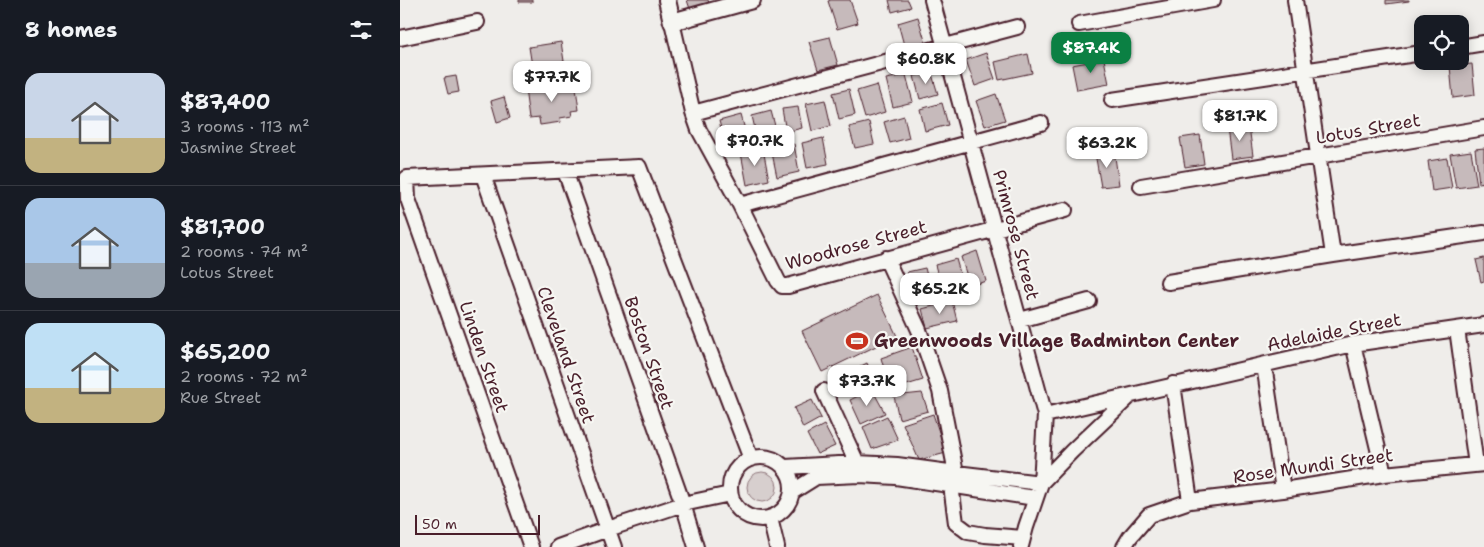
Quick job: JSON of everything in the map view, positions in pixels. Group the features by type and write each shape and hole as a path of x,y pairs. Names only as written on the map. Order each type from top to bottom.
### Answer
{"street":[{"name":"Woodrose Street","path":"667,0 693,113 699,130 782,286 788,286 1065,210"},
{"path":"672,22 752,0"},
{"name":"Primrose Street","path":"932,0 1045,415 1041,483"},
{"path":"1079,24 1213,0"},
{"path":"1295,0 1333,255"},
{"path":"400,38 477,22"},
{"path":"693,113 1017,27"},
{"path":"1469,46 1484,43"},
{"path":"1112,100 1414,54"},
{"path":"740,205 1041,123"},
{"name":"Lotus Street","path":"1141,186 1484,128"},
{"path":"483,175 640,168 751,459"},
{"name":"Boston Street","path":"565,171 696,547"},
{"name":"Linden Street","path":"483,175 407,178 408,199 531,547"},
{"name":"Cleveland Street","path":"483,175 614,547"},
{"path":"1168,282 1333,255 1484,234"},
{"path":"886,258 919,330 940,391 955,479 952,493 956,523 968,532 1022,542 1041,483 1130,395"},
{"path":"1020,320 1089,301"},
{"name":"Adelaide Street","path":"1045,415 1353,344 1484,325"},
{"path":"1457,329 1480,464"},
{"path":"1353,344 1384,474"},
{"path":"1264,365 1283,490"},
{"path":"1173,384 1190,501"},
{"path":"824,391 857,463"},
{"path":"760,457 777,461 785,467 790,475 792,492 790,501 778,514 770,518 750,518 734,504 730,494 730,486 736,469 742,463 760,457"},
{"path":"785,467 857,463 898,464 1035,498"},
{"name":"Rose Mundi Street","path":"1124,547 1149,515 1190,501 1283,490 1384,474 1480,464"},
{"path":"792,492 816,477 859,475 1041,483"},
{"path":"558,547 682,504 730,494"},
{"path":"770,518 777,547"}],"shaded area":[{"path":"762,472 773,476 777,487 773,498 762,502 751,498 747,487 751,476"}],"building":[{"path":"519,0 532,0 532,2 519,2"},
{"path":"687,0 708,0 709,3 690,9"},
{"path":"850,0 858,23 837,29 828,1"},
{"path":"889,0 908,0 911,7 892,12"},
{"path":"1386,0 1409,0 1409,1 1386,4"},
{"path":"918,17 926,44 905,49 898,23"},
{"path":"830,37 838,65 818,70 809,42"},
{"path":"561,42 564,61 532,66 529,47"},
{"path":"986,53 995,79 975,86 966,60"},
{"path":"1028,54 1032,73 999,80 995,62"},
{"path":"1104,59 1109,84 1077,90 1072,65"},
{"path":"1469,64 1472,64 1475,95 1453,98 1450,70 1469,70"},
{"path":"931,71 938,94 920,99 914,76"},
{"path":"906,75 913,102 893,107 886,79"},
{"path":"456,76 459,92 448,94 444,78"},
{"path":"575,81 579,110 571,111 572,116 560,118 561,122 540,125 539,118 529,119 525,89 544,87 544,90 558,88 558,83"},
{"path":"877,85 885,112 865,118 857,91"},
{"path":"849,89 855,115 839,119 833,93"},
{"path":"996,94 1005,120 985,126 976,101"},
{"path":"504,97 510,118 497,122 491,101"},
{"path":"825,100 831,126 812,131 806,104"},
{"path":"942,103 948,125 925,131 920,109"},
{"path":"798,107 802,128 786,132 782,109"},
{"path":"771,111 778,137 758,142 752,116"},
{"path":"741,115 748,141 726,146 719,121"},
{"path":"904,116 909,138 890,143 884,122"},
{"path":"869,122 874,144 855,148 849,127"},
{"path":"1249,126 1253,156 1231,159 1227,128"},
{"path":"1200,135 1204,164 1185,167 1180,138"},
{"path":"823,138 828,164 807,168 802,143"},
{"path":"794,144 799,172 777,177 771,148"},
{"path":"1484,148 1484,182 1479,183 1475,149"},
{"path":"763,149 769,180 747,185 741,153"},
{"path":"1114,150 1119,185 1101,187 1095,153"},
{"path":"1471,151 1477,185 1456,188 1450,154"},
{"path":"1447,158 1452,188 1432,191 1428,161"},
{"path":"977,251 986,281 970,286 961,257"},
{"path":"1484,258 1484,281 1481,282 1476,260"},
{"path":"956,259 964,287 943,293 935,265"},
{"path":"925,268 933,299 914,304 907,272"},
{"path":"877,295 897,336 822,372 802,331"},
{"path":"952,301 957,321 927,328 922,309"},
{"path":"912,347 923,380 890,390 881,358"},
{"path":"867,363 876,384 851,390 845,374"},
{"path":"872,389 885,413 861,424 850,400"},
{"path":"922,393 928,411 899,419 894,396"},
{"path":"812,400 821,418 803,428 794,408"},
{"path":"933,414 946,453 919,460 903,424"},
{"path":"887,416 898,440 872,449 863,427"},
{"path":"824,425 835,446 817,454 807,434"}],"place":[{"name":"Greenwoods Village Badminton Center","path":"857,341"}]}
